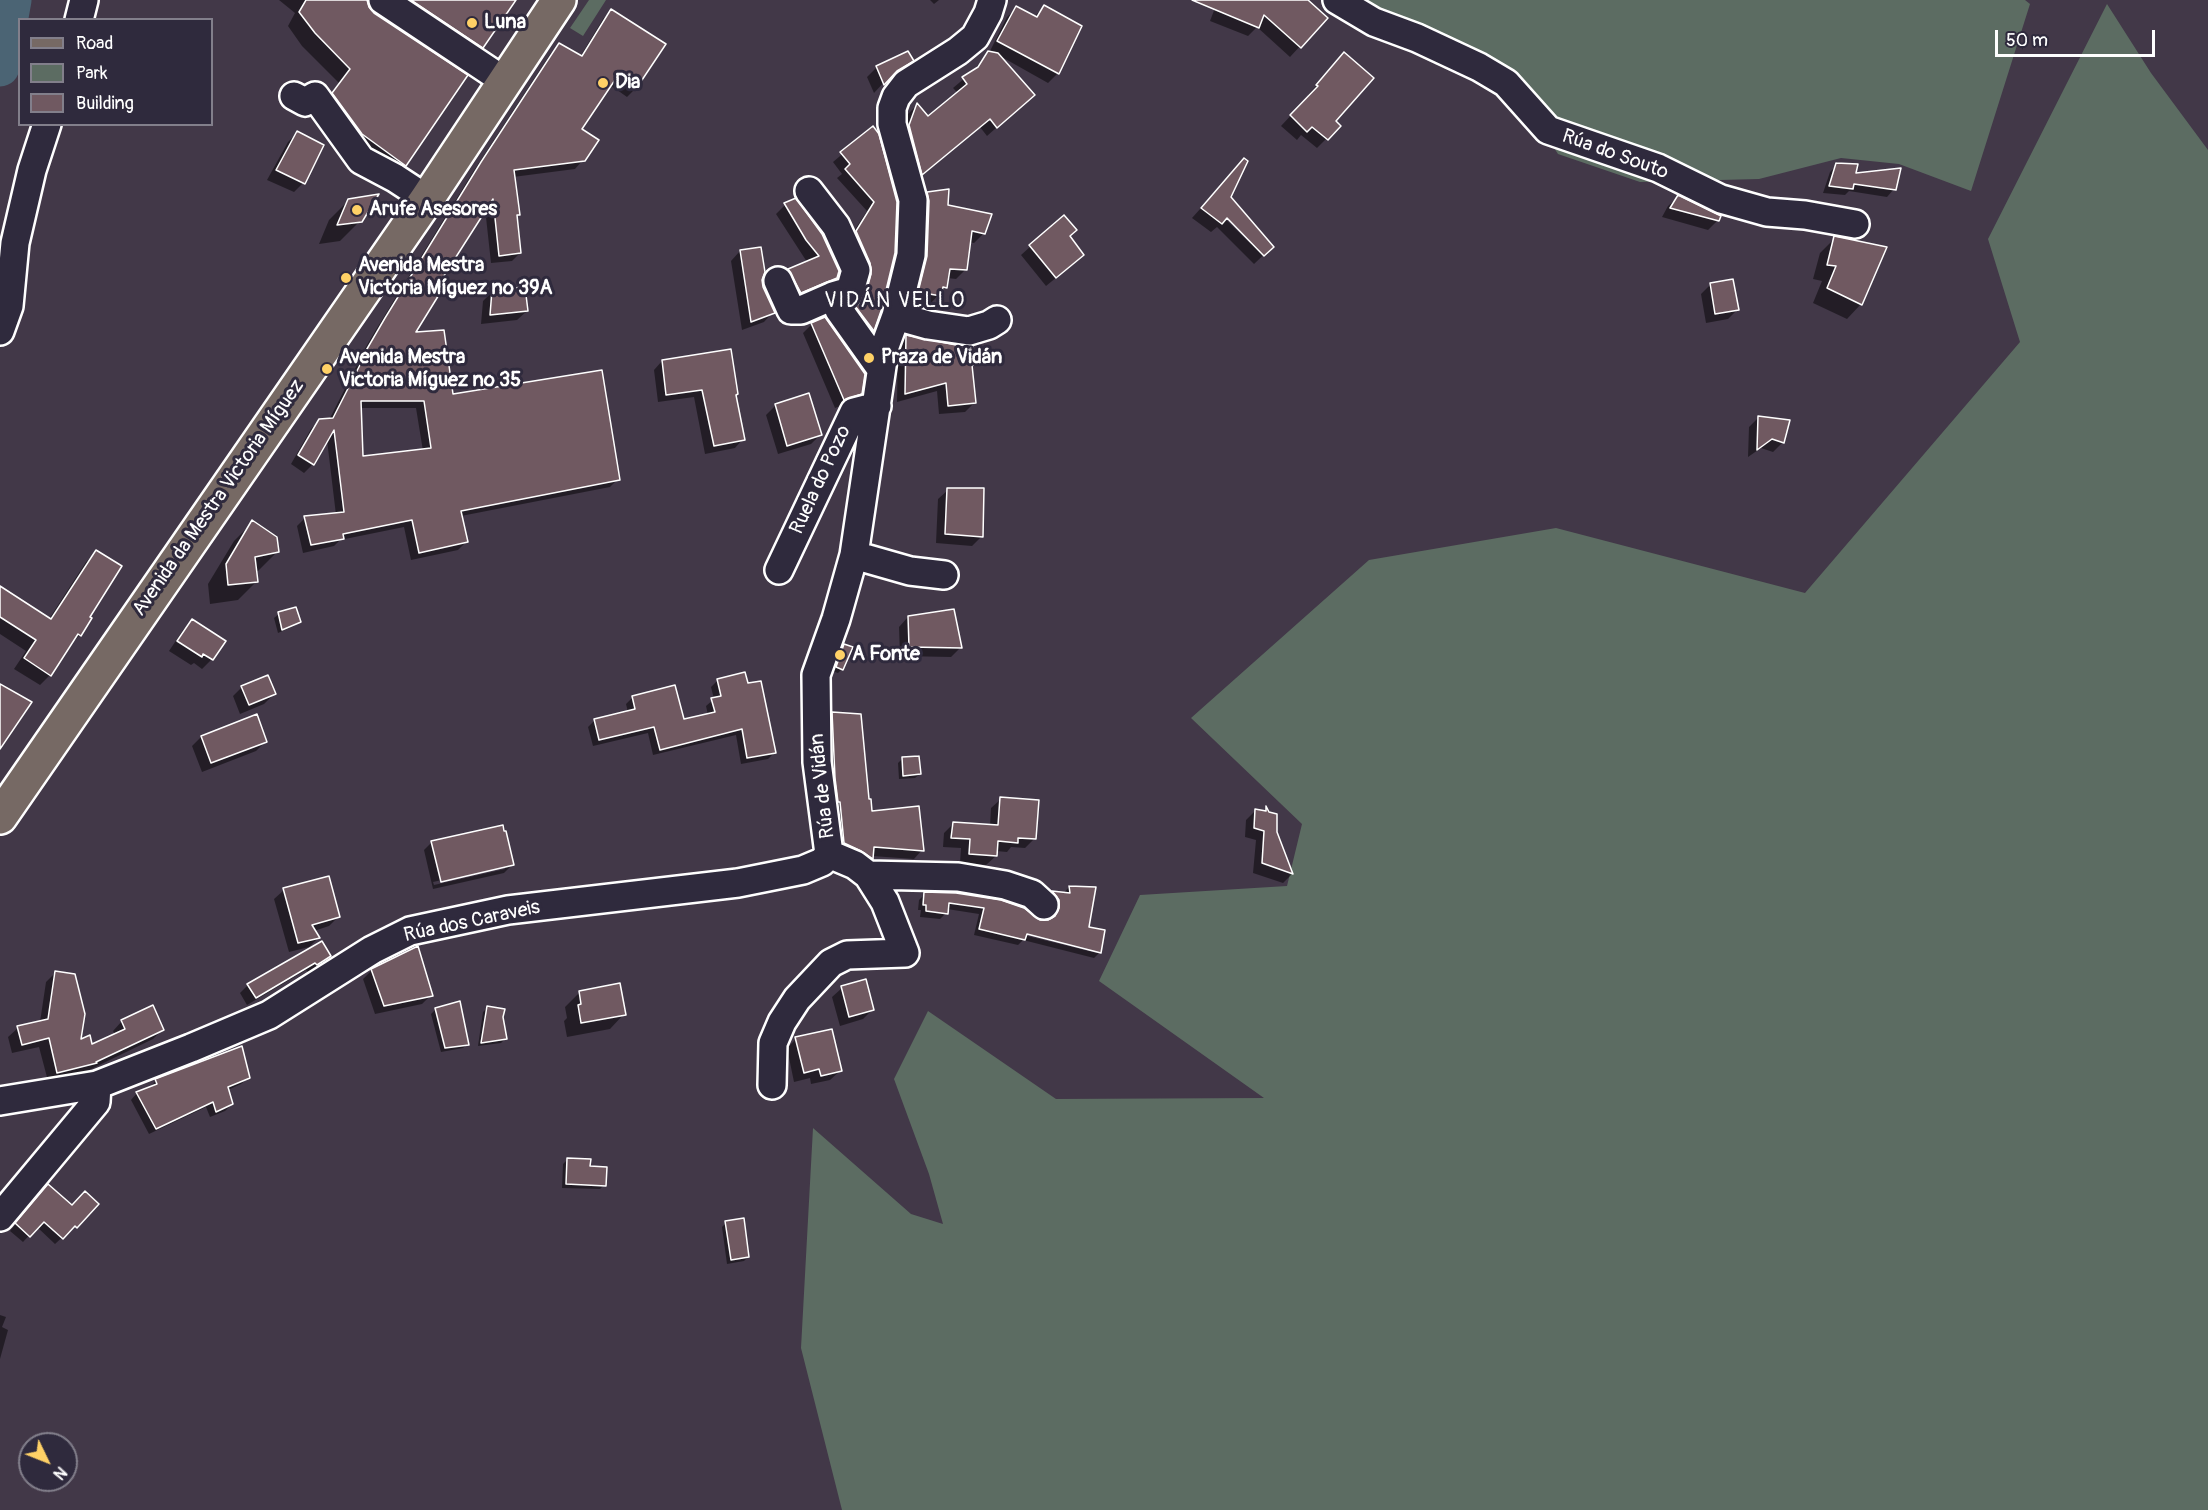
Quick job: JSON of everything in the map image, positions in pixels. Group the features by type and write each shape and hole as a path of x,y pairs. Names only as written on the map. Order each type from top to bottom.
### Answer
{"main road":[{"name":"Avenida da Mestra Victoria Míguez","path":"0,817 427,199 559,0"}],"street":[{"path":"80,18 84,0"},
{"path":"383,0 506,82"},
{"name":"Rúa de Vidán","path":"772,1085 773,1043 782,1022 797,999 831,963 847,954 905,953 885,902 868,875 855,865 829,854 817,762 816,675 836,619 854,555 885,346 896,316 911,255 913,200 892,124 892,108 896,97 906,84 958,51 975,37 992,0"},
{"name":"Rúa do Souto","path":"1337,0 1374,22 1417,38 1479,67 1506,83 1548,130 1658,168 1721,199 1767,212 1805,215 1855,224"},
{"path":"294,96 304,102 315,96 362,160 427,199"},
{"path":"0,331 9,306 15,243 32,171 46,126"},
{"path":"778,281 791,310 801,310 850,291 856,270 837,226 809,191"},
{"path":"833,296 839,310 881,369"},
{"path":"896,316 928,325 969,331 997,320"},
{"name":"Ruela do Pozo","path":"779,570 854,412 877,406"},
{"path":"854,555 910,571 944,575"},
{"name":"Rúa dos Caraveis","path":"0,1101 97,1085 269,1015 372,950 410,931 508,909 738,883 803,870 822,862 829,854"},
{"path":"868,875 958,877 1005,885 1032,894 1044,905"},
{"path":"0,1217 96,1102 97,1085"}],"green space":[{"path":"589,0 606,0 583,36 570,28"},
{"path":"1354,0 2025,0 2030,4 1971,191 1899,164 1841,158 1759,179 1640,182 1558,154 1503,69"},
{"path":"2107,4 2151,73 2208,150 2208,1510 842,1510 801,1348 813,1128 911,1214 943,1224 929,1174 894,1079 928,1011 1056,1099 1264,1098 1099,981 1140,895 1287,886 1302,824 1191,718 1369,560 1556,528 1805,593 2020,342 1988,239"}],"building":[{"path":"306,0 367,0 374,13 468,75 406,166 362,134 332,93 350,69 315,33 299,12"},
{"path":"411,0 516,0 483,48"},
{"path":"1192,0 1308,0 1328,18 1301,48 1264,15 1259,28"},
{"path":"1044,5 1082,26 1059,74 997,41 1016,6 1037,17"},
{"path":"611,9 666,44 636,89 617,77 582,129 599,140 585,161 514,170 520,215 517,215 521,253 499,256 493,199 440,282 445,285 416,332 444,330 453,394 602,370 620,480 461,511 468,542 419,553 412,520 343,534 344,539 311,545 304,516 344,512 334,430 314,465 298,455 319,419 333,418 364,354 385,318 481,162 559,43 582,56","holes":["361,401 424,401 431,448 363,456"]},
{"path":"908,51 914,61 897,71 884,85 876,66"},
{"path":"988,51 998,53 1035,95 997,128 990,119 922,175 909,125 917,103 928,116 967,84 962,77 978,67"},
{"path":"1344,52 1374,78 1336,121 1341,126 1328,140 1312,127 1307,132 1290,115 1318,86 1316,85"},
{"path":"873,126 879,134 897,202 895,253 874,331 855,306 862,302 865,296 871,274 870,263 856,231 874,202 845,169 850,164 840,152"},
{"path":"297,131 324,145 305,184 276,170"},
{"path":"1244,158 1248,161 1231,197 1274,247 1264,256 1227,218 1222,224 1201,208"},
{"path":"1836,163 1858,164 1856,173 1901,168 1896,190 1854,184 1853,189 1829,186"},
{"path":"949,189 948,205 992,214 985,234 972,231 967,270 950,269 947,288 943,287 941,296 918,292 927,256 929,201 927,192"},
{"path":"379,194 362,222 337,225 348,199"},
{"path":"1678,195 1721,216 1719,221 1670,208"},
{"path":"796,198 822,234 839,271 837,278 801,293 788,269 819,256 806,240 784,203"},
{"path":"1064,215 1077,230 1070,236 1084,255 1056,278 1029,245"},
{"path":"1834,236 1887,247 1862,305 1827,288 1836,266 1827,265"},
{"path":"761,247 765,272 762,280 763,287 775,313 751,322 740,250"},
{"path":"1733,279 1739,310 1715,314 1710,283"},
{"path":"525,287 528,311 490,315 492,290"},
{"path":"825,317 865,374 862,394 844,400 811,323"},
{"path":"906,335 956,345 956,349 973,347 975,365 972,365 976,403 948,406 946,383 905,394"},
{"path":"731,349 738,394 736,395 745,440 714,446 702,390 666,395 662,360"},
{"path":"809,393 822,435 787,446 775,404"},
{"path":"1758,416 1790,420 1784,443 1772,439 1757,450"},
{"path":"947,488 984,488 983,537 945,534"},
{"path":"252,520 277,537 279,552 255,557 258,582 228,585 226,564"},
{"path":"96,550 122,566 90,617 92,618 81,636 78,634 51,676 24,658 36,640 0,617 0,586 51,619"},
{"path":"296,607 301,622 282,630 278,612"},
{"path":"954,609 962,648 909,647 908,616"},
{"path":"192,619 226,641 213,660 203,654 202,657 177,641"},
{"path":"844,644 853,647 843,670 836,667"},
{"path":"745,672 748,683 761,681 776,753 747,758 742,729 660,750 654,727 599,740 594,719 635,709 632,696 675,685 684,719 715,712 711,698 721,696 717,679"},
{"path":"268,675 276,694 249,705 241,686"},
{"path":"0,684 32,702 0,749"},
{"path":"832,712 861,714 872,811 919,806 924,851 874,847 873,859 844,843 835,778"},
{"path":"257,714 267,742 211,763 201,736"},
{"path":"919,756 921,774 903,776 902,757"},
{"path":"1000,797 1039,800 1036,839 1018,838 1018,843 998,841 997,856 969,854 970,839 951,838 953,822 998,825"},
{"path":"1266,806 1269,812 1277,814 1277,832 1293,874 1262,863 1264,831 1254,828 1255,809 1266,811"},
{"path":"503,825 514,865 441,882 431,841"},
{"path":"329,876 340,917 312,925 320,938 298,943 283,888"},
{"path":"1069,886 1096,887 1089,927 1105,930 1101,953 1027,934 1025,940 979,929 984,908 949,903 948,914 926,911 926,905 923,905 924,892 956,893 1001,900 1024,908 1040,920 1048,920 1055,916 1059,908 1059,900 1052,891 1070,893"},
{"path":"322,941 331,956 256,998 247,984"},
{"path":"418,946 433,996 384,1006 371,969"},
{"path":"55,971 75,974 85,1014 81,1039 90,1035 92,1044 125,1029 121,1020 153,1005 164,1030 97,1063 57,1073 49,1038 22,1045 17,1026 48,1019"},
{"path":"866,979 874,1010 849,1017 841,986"},
{"path":"620,983 626,1015 581,1023 578,1005 581,1004 579,991"},
{"path":"460,1001 469,1045 445,1048 435,1008"},
{"path":"487,1006 505,1009 503,1017 507,1039 481,1043"},
{"path":"832,1029 842,1071 821,1076 819,1069 804,1073 795,1037"},
{"path":"242,1046 250,1078 228,1087 233,1104 216,1112 213,1102 156,1129 136,1092 157,1084 155,1079"},
{"path":"567,1158 591,1159 590,1166 607,1167 606,1186 566,1184"},
{"path":"48,1184 72,1205 85,1191 99,1204 77,1228 75,1226 63,1239 44,1222 30,1237 15,1223"},
{"path":"744,1218 749,1257 731,1260 725,1221"}],"waterway":[{"path":"0,67 12,0"}],"place":[{"name":"Luna","path":"472,23"},
{"name":"Dia","path":"603,83"},
{"name":"Arufe Asesores","path":"357,210"},
{"name":"Avenida Mestra Victoria Míguez nº 39A","path":"346,278"},
{"name":"Praza de Vidán","path":"869,358"},
{"name":"Avenida Mestra Victoria Míguez nº 35","path":"327,369"},
{"name":"A Fonte","path":"840,655"}],"district":[{"name":"VIDÁN VELLO","path":"895,302"}]}
